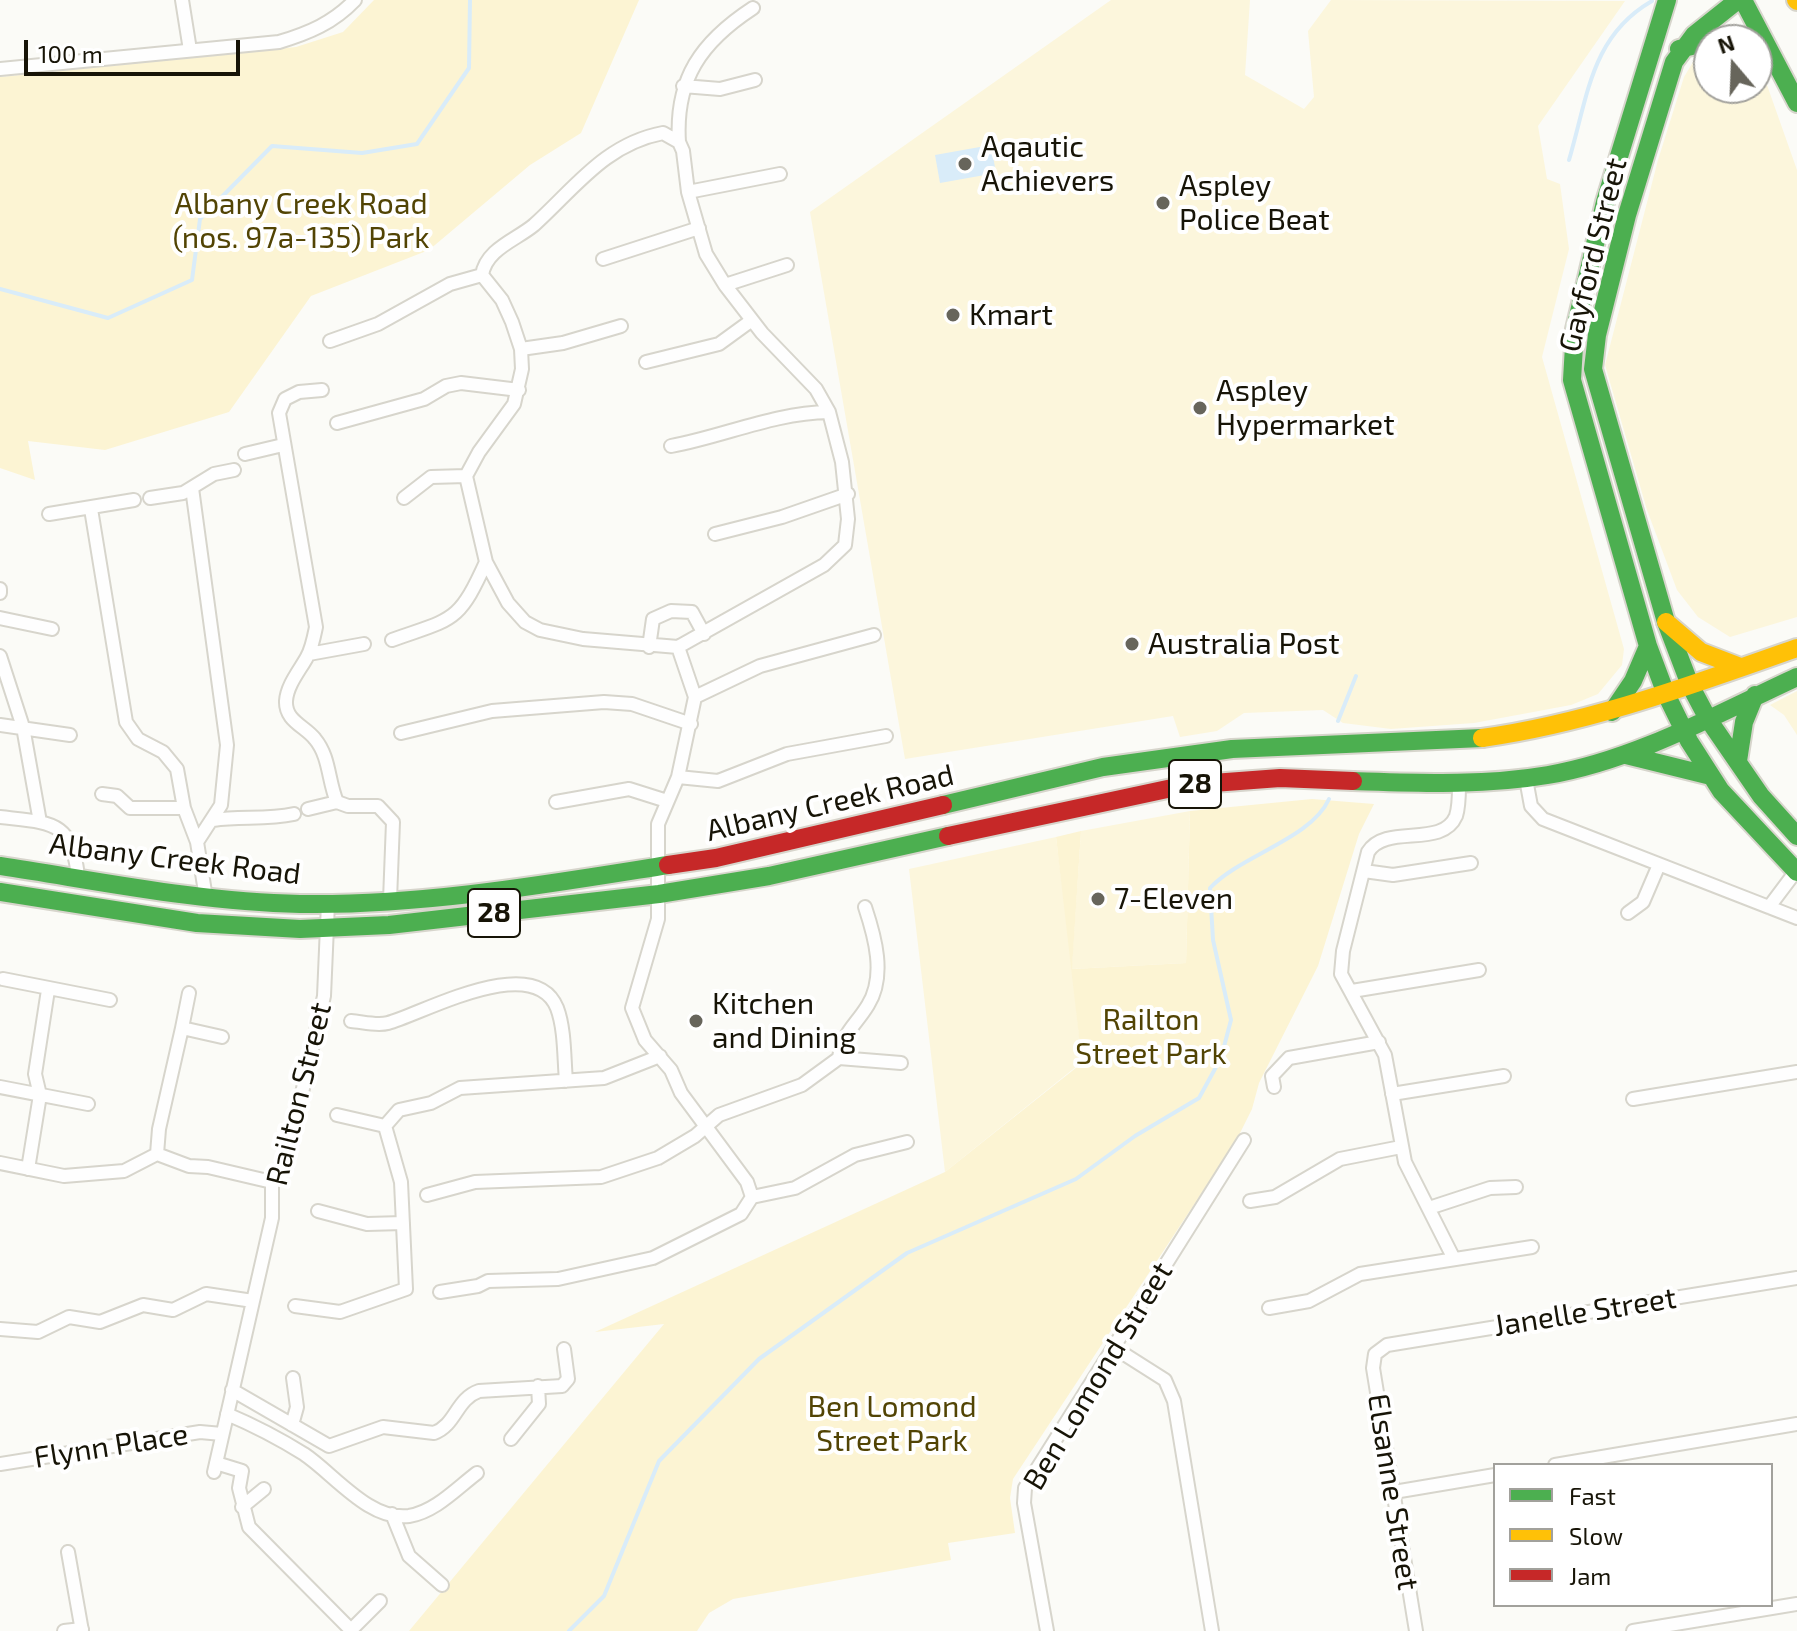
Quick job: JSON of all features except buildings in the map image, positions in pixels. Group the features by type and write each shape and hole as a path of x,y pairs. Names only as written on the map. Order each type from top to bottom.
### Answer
{"main road":[{"name":"Gayford Street","path":"1667,0 1605,202 1575,329 1571,364 1576,398 1648,646 1666,694 1711,776 1748,823 1796,872"},
{"name":"Gayford Street","path":"1740,0 1696,30 1679,49 1627,215 1593,357 1596,383 1666,622 1690,685 1708,719 1761,796 1797,836"},
{"path":"1740,0 1750,24"},
{"path":"1679,49 1693,46"},
{"path":"1773,65 1797,103"},
{"path":"1666,622 1701,652 1740,667"},
{"path":"1612,712 1633,681 1648,646"},
{"name":"28","path":"1666,694 1797,648"},
{"name":"28","path":"1684,731 1797,677"},
{"name":"Albany Creek Road","path":"0,866 206,898 328,903 390,900 660,869 1103,767 1232,749 1478,740 1542,730 1666,694"},
{"path":"1738,761 1744,722 1755,695"},
{"name":"Albany Creek Road","path":"0,892 197,923 328,929 659,894 781,873 1186,785 1280,778 1459,785 1526,779 1626,755 1684,731"},
{"path":"1626,755 1711,776"}],"street":[{"path":"182,0 190,50"},
{"path":"0,69 279,42 313,32 341,15 355,0"},
{"path":"482,275 502,300 521,349 519,390 466,476 486,562 517,615 533,627 583,639 649,647 678,647 837,555 845,545 848,494 829,412 816,389 752,320 706,254 688,192 679,142 677,114 683,86 709,44 753,8"},
{"path":"683,86 720,89 755,80"},
{"path":"482,275 487,260 496,251 533,225 581,176 612,152 643,137 663,133 679,142"},
{"path":"688,192 780,174"},
{"path":"603,259 699,228"},
{"path":"725,285 787,265"},
{"path":"330,341 378,324 450,284 482,275"},
{"path":"646,362 719,344 752,320"},
{"path":"521,349 563,343 621,326"},
{"path":"337,423 424,399 446,386 461,383 519,390"},
{"path":"322,390 299,392 285,399 279,413 316,627 309,654 295,677 286,702 292,721 314,737 327,756 330,785 337,802"},
{"path":"671,446 710,438 760,420 802,412 829,412"},
{"path":"245,454 283,445"},
{"path":"150,498 192,488 214,474 234,470"},
{"path":"404,498 431,477 466,476"},
{"path":"192,488 227,745 224,790 213,820 197,842"},
{"path":"715,534 782,517 848,494"},
{"path":"49,514 134,500"},
{"path":"91,509 126,722 138,739 163,752 177,769 184,808 197,842 206,898"},
{"path":"392,640 456,615 466,605 486,562"},
{"path":"649,647 653,619 671,611 692,612 704,634"},
{"path":"0,618 52,629"},
{"path":"695,697 760,666 874,635"},
{"path":"309,654 364,644"},
{"path":"678,647 695,697 678,777 658,824 658,919 632,1008 637,1026 660,1056 681,1093 747,1182 752,1197"},
{"path":"0,656 23,727 40,822"},
{"path":"401,733 492,711 604,702 654,710 691,724"},
{"path":"0,725 70,735"},
{"path":"678,777 718,781 787,754 886,736"},
{"path":"1526,779 1531,806 1539,817 1658,867 1797,918"},
{"path":"1454,1259 1401,1147 1385,1055 1341,974 1343,951 1374,842 1437,831 1450,824 1456,817 1459,785"},
{"path":"556,802 629,789 667,801"},
{"path":"102,794 117,796 130,808 184,808"},
{"path":"308,809 337,802 348,806 378,806 393,822 390,900"},
{"path":"213,820 247,815 265,820 294,814"},
{"path":"0,817 40,822 66,834 72,842 78,878"},
{"path":"1364,871 1393,875 1471,863"},
{"path":"1628,913 1643,902 1658,867"},
{"path":"1769,907 1796,872"},
{"name":"Railton Street","path":"242,1507 242,1471 215,1467 272,1218 272,1182 289,1150 324,996 328,903"},
{"path":"839,1058 841,1042 868,1005 875,989 878,964 865,907"},
{"path":"1352,991 1479,970"},
{"path":"3,979 110,1000"},
{"path":"351,1021 382,1024 452,996 524,985 541,991 558,1010 566,1081"},
{"path":"28,1169 40,1095 35,1074 48,990"},
{"path":"157,1154 159,1129 189,993"},
{"path":"182,1028 222,1037"},
{"path":"1274,1087 1272,1076 1289,1058 1379,1042"},
{"path":"385,1126 399,1110 431,1103 460,1088 604,1078 660,1056"},
{"path":"427,1195 475,1182 601,1177 658,1158 695,1136 719,1115 802,1085 839,1058 901,1063"},
{"path":"1633,1099 1797,1072"},
{"path":"1392,1094 1504,1076"},
{"path":"0,1087 88,1104"},
{"path":"337,1115 385,1126"},
{"path":"295,1306 340,1312 403,1292 407,1285 401,1182 385,1126"},
{"name":"Ben Lomond Street","path":"1047,1631 1024,1503 1025,1488 1244,1140"},
{"path":"440,1292 478,1286 488,1281 573,1276 653,1258 741,1214 752,1197 795,1188 855,1155 907,1142"},
{"path":"1250,1201 1275,1197 1340,1159 1401,1147"},
{"path":"0,1163 64,1176 124,1171 157,1154 189,1166 208,1167 272,1182"},
{"path":"1429,1208 1490,1188 1516,1187"},
{"path":"318,1211 367,1224 403,1223"},
{"path":"1269,1308 1309,1301 1360,1274 1532,1247"},
{"name":"Janelle Street","path":"1375,1354 1387,1345 1431,1337 1797,1278"},
{"path":"0,1329 38,1332 69,1317 100,1322 143,1305 173,1310 206,1294 253,1301"},
{"path":"1113,1347 1165,1380 1174,1401 1212,1631"},
{"path":"232,1390 329,1446 383,1427 434,1433 450,1423 468,1395 562,1386 568,1379 564,1349"},
{"name":"Elsanne Street","path":"1375,1354 1373,1368 1416,1631"},
{"path":"292,1425 297,1407 293,1378"},
{"path":"511,1439 539,1404 538,1386"},
{"path":"227,1414 306,1456 375,1508 392,1514 410,1516 434,1506 477,1473"},
{"path":"1567,1463 1797,1424"},
{"name":"Flynn Place","path":"0,1464 200,1432 222,1434"},
{"path":"1394,1492 1493,1475"},
{"path":"264,1489 242,1507 249,1527 350,1630 380,1601"},
{"path":"392,1514 409,1556 442,1585"},
{"path":"64,1631 82,1630 68,1552"},
{"path":"1633,1631 1797,1604"}],"shaded area":[{"name":"Aspley Hypermarket","path":"1111,0 1250,0 1245,75 1304,109 1314,97 1308,31 1331,0 1625,1 1538,126 1547,179 1560,184 1569,249 1542,357 1624,649 1622,665 1598,694 1571,705 1474,723 1391,729 1343,723 1323,710 1244,713 1217,731 1180,737 1173,716 905,759 810,212"},
{"path":"1693,62 1693,104 1773,102 1797,170 1797,617 1730,637 1698,617 1677,590 1647,510 1605,365 1658,160 1684,77"},
{"path":"1797,691 1797,735 1784,715 1770,705"},
{"path":"1190,811 1186,963 1072,969 1082,1062 945,1172 909,869 1056,837 1072,963 1081,831"}],"green space":[{"name":"Albany Creek Road (nos. 97a-135) Park","path":"374,0 639,0 581,133 530,165 429,250 311,296 229,412 105,450 28,441 35,480 0,468 0,77 296,47 343,32"},
{"name":"Ben Lomond Street Park","path":"1312,799 1374,804 1359,834 1318,966 1259,1083 1252,1109 1236,1141 1013,1479 1010,1498 1015,1533 948,1543 951,1560 733,1599 709,1613 697,1631 409,1631 664,1324 595,1332 945,1172 1082,1063 1056,837 1081,831 1072,969 1186,963 1190,811"}],"water":[{"name":"Aqautic Achievers","path":"991,145 996,173 940,183 935,155"}],"waterway":[{"path":"0,289 108,318 192,280 200,219 272,146 362,153 417,144 469,68 470,0"},
{"path":"1569,160 1588,91 1604,50 1632,15 1652,1"},
{"path":"1338,721 1356,676"},
{"path":"569,1631 604,1596 659,1461 759,1359 907,1253 1076,1179 1135,1136 1199,1098 1221,1058 1231,1020 1213,940 1210,888 1223,876 1307,825 1329,799"}],"traffic: fast":[{"path":"1667,0 1605,202 1575,329 1572,380 1648,646 1666,694 1689,741 1721,791 1797,872"},
{"path":"1738,0 1694,35 1674,62 1627,215 1597,335 1593,369 1666,622 1690,685 1708,719 1761,796 1797,836"},
{"path":"1743,0 1797,103"},
{"path":"1679,49 1693,46"},
{"path":"1612,712 1633,681 1648,646"},
{"path":"1353,781 1475,782 1548,775 1580,768 1644,747 1797,677"},
{"path":"1738,761 1744,722 1755,695"},
{"path":"943,805 1103,767 1232,749 1482,738"},
{"path":"1626,755 1711,776"},
{"path":"0,892 197,923 300,929 389,925 659,894 769,876 948,836"},
{"path":"0,866 187,895 262,902 346,904 438,898 668,865"}],"traffic: slow":[{"path":"1666,622 1701,652 1740,667"},
{"path":"1482,738 1602,712 1797,648"}],"traffic: jam":[{"path":"948,836 1186,785 1280,778 1353,781"},
{"path":"668,865 716,858 943,805"}],"place":[{"name":"Aqautic Achievers","path":"965,164"},
{"name":"Aspley Police Beat","path":"1163,203"},
{"name":"Kmart","path":"953,315"},
{"name":"Aspley Hypermarket","path":"1200,408"},
{"name":"Australia Post","path":"1132,644"},
{"name":"7-Eleven","path":"1098,899"},
{"name":"Kitchen and Dining","path":"696,1021"}],"park label":[{"name":"Railton Street Park","path":"1151,1037"}]}
